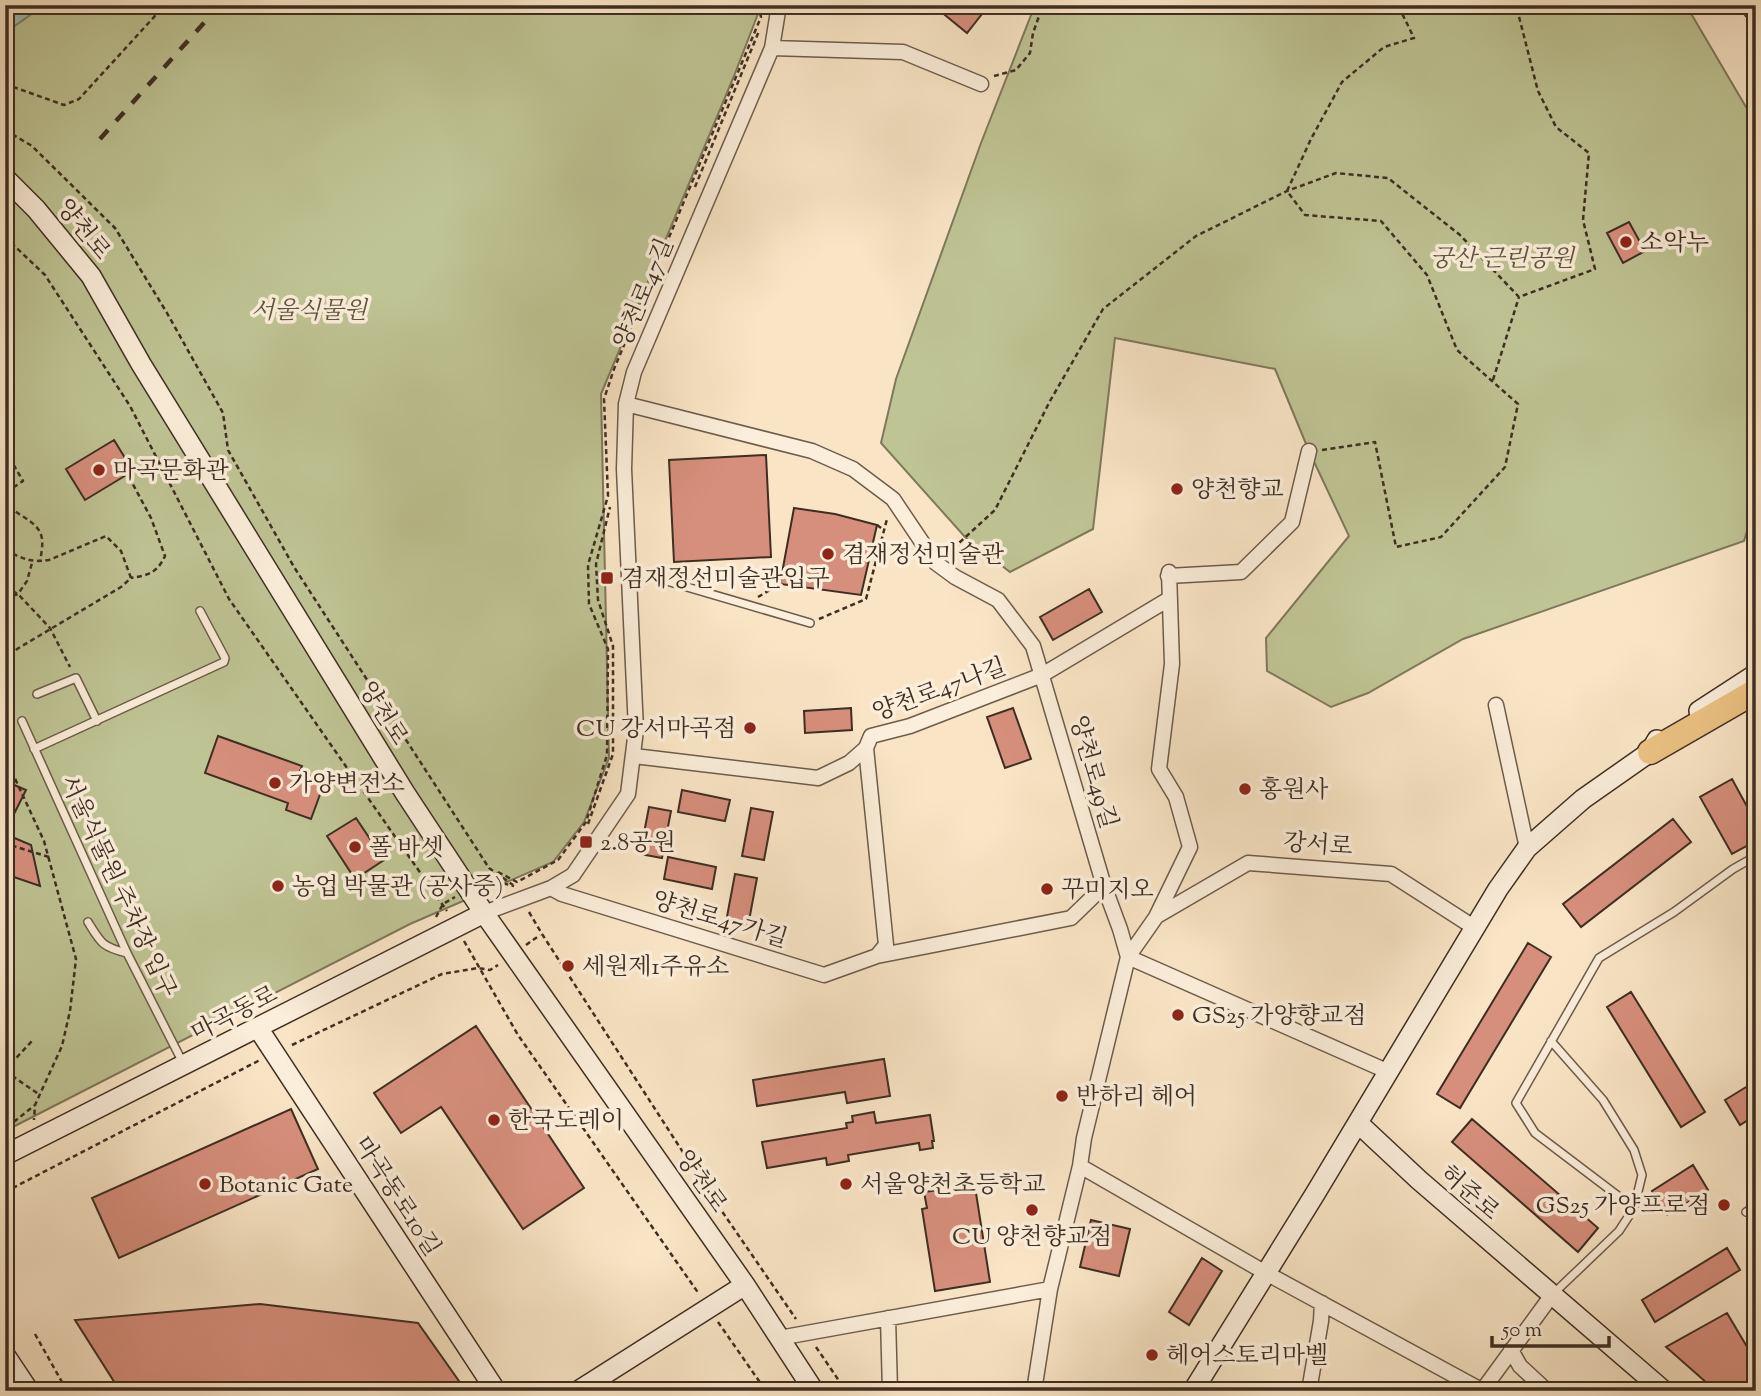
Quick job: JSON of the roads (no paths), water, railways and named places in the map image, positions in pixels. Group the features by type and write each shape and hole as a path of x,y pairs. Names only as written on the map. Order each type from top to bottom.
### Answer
{"highway":[{"path":"1650,752 1756,691"}],"main road":[{"name":"양천로","path":"5,178 36,209 91,276 141,363 391,770 484,913 745,1285 814,1391"},
{"path":"1193,1391 1498,890 1527,848 1583,799 1650,752 1658,738 1756,674"},
{"path":"1650,752 1675,748 1756,701"},
{"name":"마곡동로","path":"5,1155 484,913"},
{"name":"마곡동로10길","path":"258,1028 496,1391"},
{"name":"허준로","path":"1358,1123 1419,1180 1664,1391"},
{"path":"578,1391 745,1285"},
{"path":"5,1355 29,1391"}],"street":[{"name":"양천로47길","path":"484,913 519,891 551,888 573,874 628,794 636,730 624,470 626,404 634,372 772,48 779,5"},
{"path":"772,48 903,52 981,84"},
{"name":"양천로49길","path":"626,404 812,451 853,469 892,499 936,563 998,600 1033,646 1104,886 1128,957"},
{"path":"1034,1391 1050,1289 1128,957 1156,917 1190,847 1176,797 1160,769 1172,664 1168,574 1241,572 1292,522 1309,451"},
{"name":"양천로47나길","path":"634,756 818,778 849,763 866,748 871,736 910,726 1042,675 1169,599"},
{"path":"1496,705 1527,848"},
{"path":"866,748 886,945 877,956"},
{"name":"강서로","path":"1156,917 1248,863 1391,874 1475,928"},
{"name":"양천로47가길","path":"551,888 562,894 824,975 877,956 1071,918 1104,886"},
{"path":"1128,957 1389,1072"},
{"path":"1080,1166 1266,1273 1482,1390 1552,1295"},
{"path":"779,1338 1050,1289"},
{"path":"1310,1391 1322,1303"},
{"path":"888,1318 890,1391"},
{"path":"1511,1350 1520,1366 1547,1391"}],"lane":[{"path":"629,570 810,622"},
{"path":"34,749 224,662 225,659 200,611"},
{"path":"37,694 76,678 97,721"},
{"name":"서울식물원 주차장 입구","path":"22,721 127,953 184,1065"},
{"path":"1634,1208 1535,1133 1516,1103 1599,958 1674,912 1733,869 1756,856"},
{"path":"88,922 107,947 127,953"},
{"path":"1551,1041 1603,1100 1634,1150 1642,1175 1634,1208 1619,1231 1552,1295"},
{"path":"1746,1212 1756,1205"}],"railway":[{"path":"100,139 220,5"}],"place":[{"name":"소악누","path":"1626,242"},
{"name":"마곡문화관","path":"99,470"},
{"name":"양천향교","path":"1177,489"},
{"name":"겸재정선미술관","path":"828,554"},
{"name":"겸재정선미술관입구","path":"607,578"},
{"name":"CU 강서마곡점","path":"750,728"},
{"name":"가양변전소","path":"275,783"},
{"name":"홍원사","path":"1245,789"},
{"name":"2.8공원","path":"586,842"},
{"name":"폴 바셋","path":"355,847"},
{"name":"농업 박물관 (공사중)","path":"278,886"},
{"name":"꾸미지오","path":"1047,889"},
{"name":"세원제1주유소","path":"568,966"},
{"name":"GS25 가양향교점","path":"1178,1015"},
{"name":"반하리 헤어","path":"1062,1096"},
{"name":"한국도레이","path":"494,1120"},
{"name":"Botanic Gate","path":"205,1184"},
{"name":"서울양천초등학교","path":"846,1184"},
{"name":"GS25 가양프로점","path":"1724,1205"},
{"name":"CU 양천향교점","path":"1032,1210"},
{"name":"헤어스토리마벨","path":"1152,1355"}],"park label":[{"name":"궁산 근린공원","path":"1502,258"},
{"name":"서울식물원","path":"309,310"}]}
